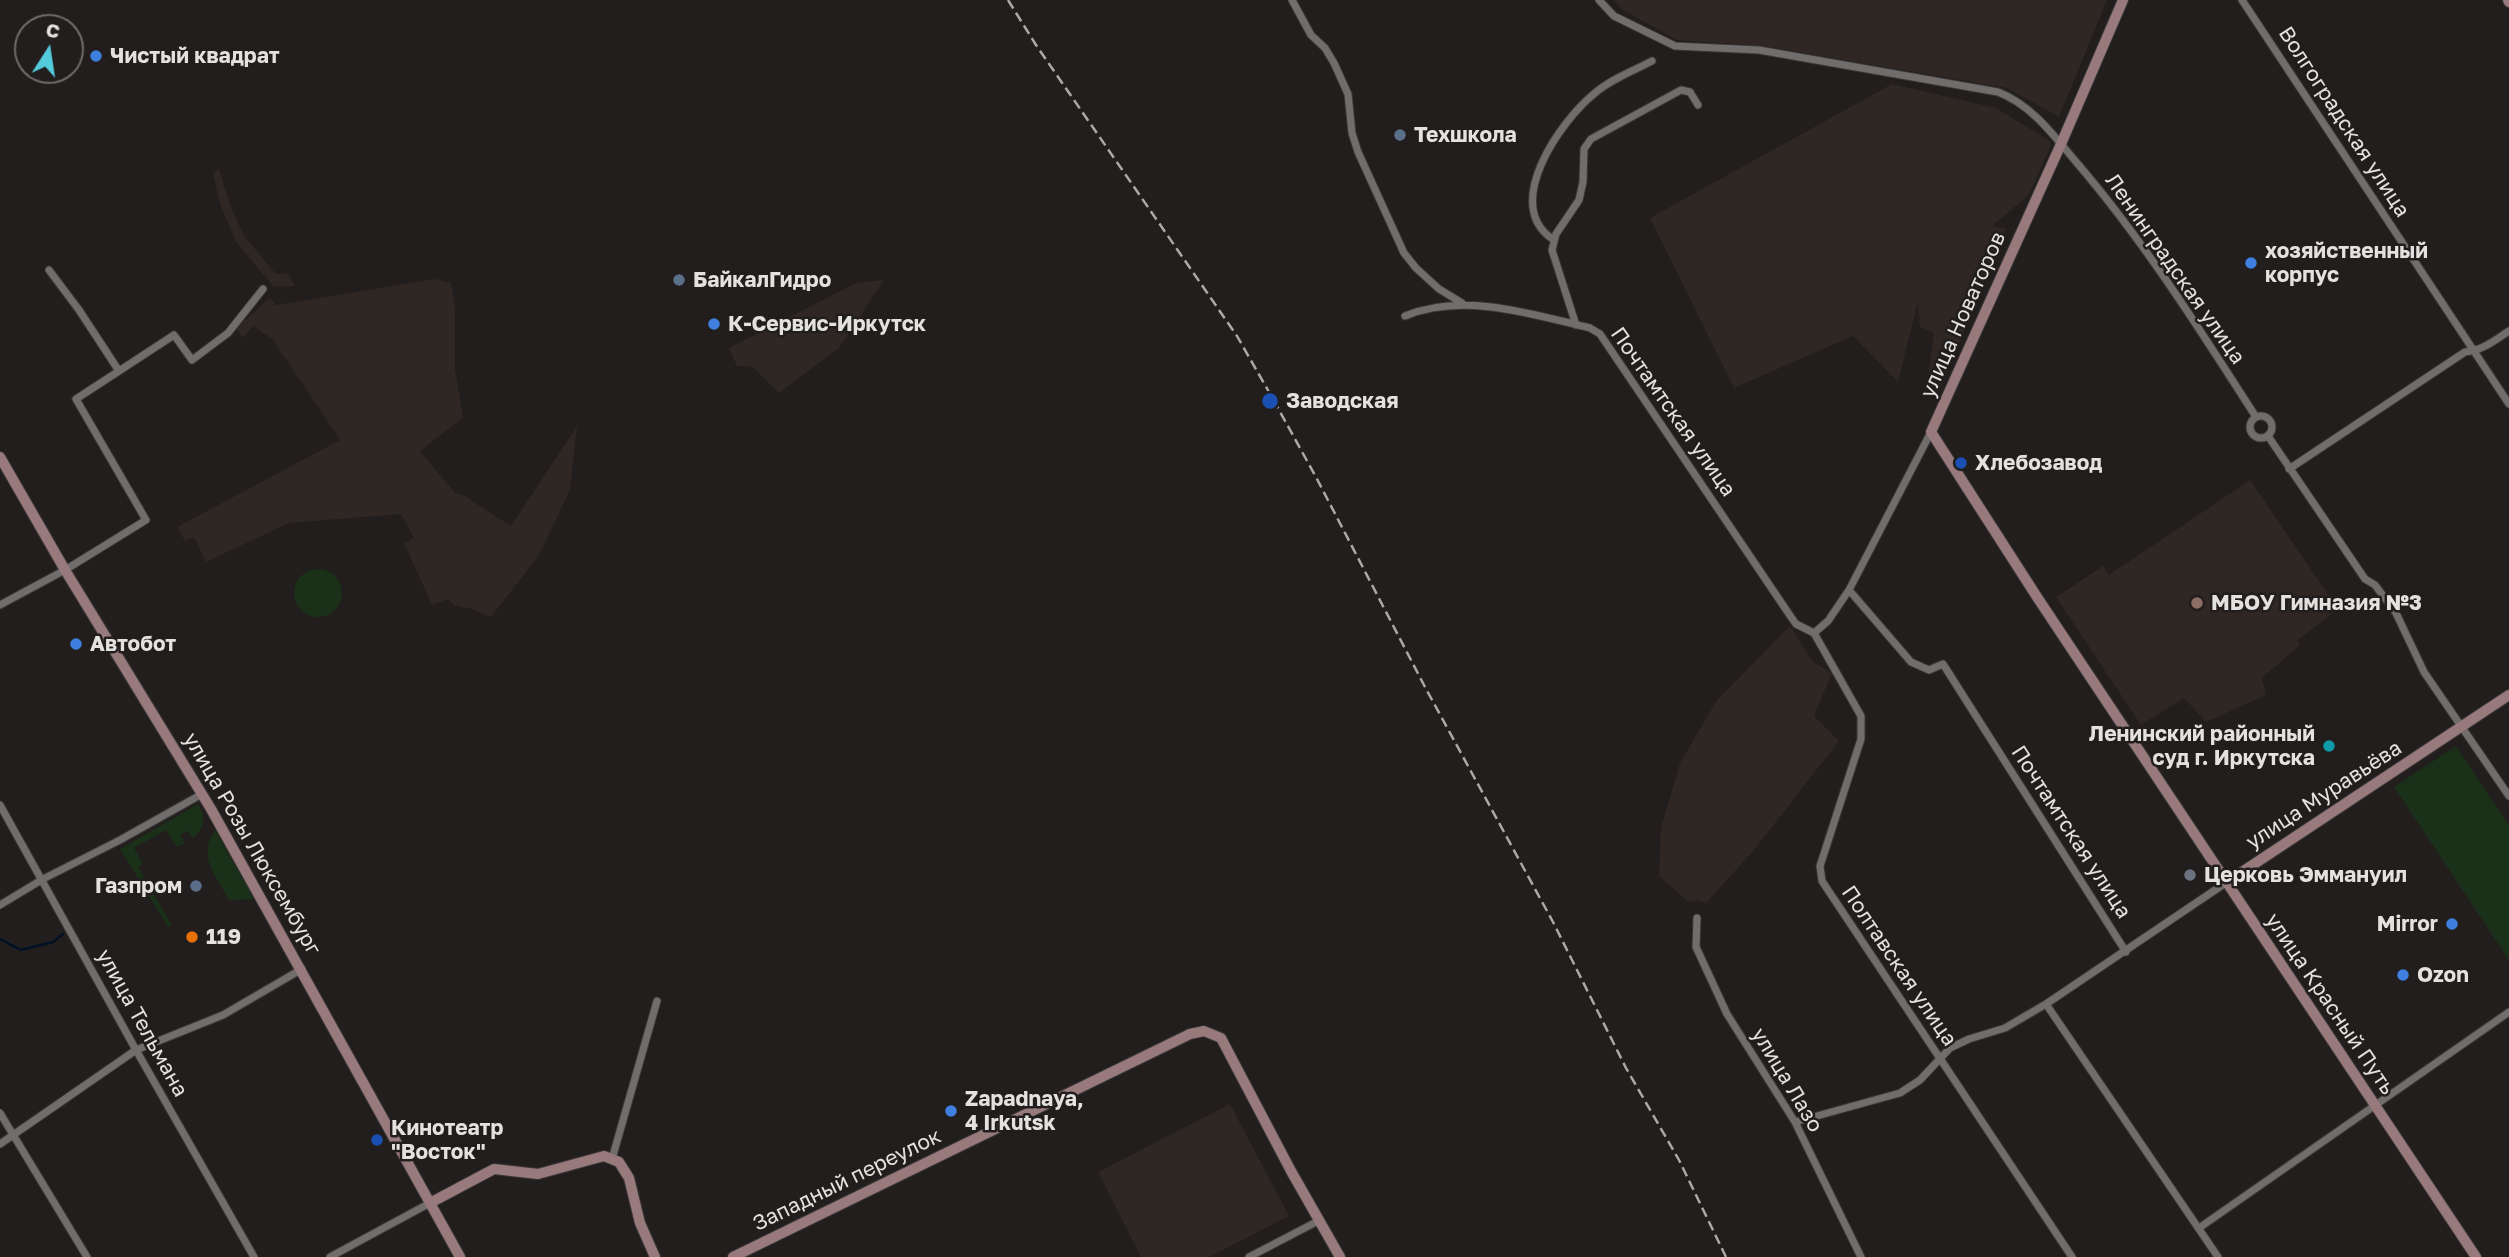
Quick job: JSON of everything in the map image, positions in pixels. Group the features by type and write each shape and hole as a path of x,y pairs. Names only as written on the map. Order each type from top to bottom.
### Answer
{"street":[{"path":"1292,0 1311,35 1325,48 1348,94 1352,133 1358,152 1404,253 1439,289 1465,305"},
{"name":"Ленинградская улица","path":"1599,0 1614,16 1675,46 1759,50 1998,92 2010,97 2033,113 2110,202 2256,417"},
{"name":"улица Новаторов","path":"1814,633 1828,621 1849,590 1931,432 2123,0"},
{"name":"Волгоградская улица","path":"2242,0 2509,404"},
{"path":"1553,240 1541,230 1533,211 1538,174 1548,150 1578,110 1597,91 1652,61"},
{"path":"1576,325 1552,250 1553,240 1579,200 1583,183 1582,155 1591,139 1681,90 1690,92 1698,105"},
{"path":"49,270 119,371"},
{"path":"0,606 146,520 76,399 174,335 192,360 229,333 263,289"},
{"name":"Почтамтская улица","path":"1405,316 1424,308 1448,304 1465,305 1504,309 1576,325 1600,334 1796,624 1814,633"},
{"path":"2289,469 2465,352 2474,351 2509,331"},
{"name":"Ленинградская улица","path":"2264,416 2271,421 2272,429 2267,436 2260,438 2253,435 2250,427 2256,417 2264,416"},
{"name":"улица Красный Путь","path":"1931,432 2037,597 2476,1257"},
{"name":"Ленинградская улица","path":"2267,436 2365,579 2375,585 2396,612 2424,672 2509,796"},
{"name":"улица Розы Люксембург","path":"0,457 65,570 202,793 460,1257"},
{"name":"Почтамтская улица","path":"1849,590 1911,662 1929,670 1943,664 2126,952"},
{"name":"Полтавская улица","path":"1814,633 1861,716 1861,739 1820,866 1822,881 2072,1257"},
{"name":"улица Муравьёва","path":"1795,1122 1900,1093 1920,1080 1947,1051 1969,1039 2005,1028 2046,1004 2509,695"},
{"path":"0,905 202,793"},
{"name":"улица Тельмана","path":"0,805 254,1257"},
{"name":"улица Лазо","path":"1697,918 1696,947 1727,1014 1795,1122 1861,1257"},
{"path":"0,1144 12,1133 136,1050 223,1015 302,969"},
{"path":"612,1159 657,1001"},
{"path":"2046,1004 2218,1257"},
{"path":"2199,1228 2509,1013"},
{"name":"Западный переулок","path":"733,1257 1190,1034 1205,1031 1221,1038 1320,1220"},
{"path":"0,1113 87,1257"},
{"path":"330,1257 494,1169 538,1174 604,1156 619,1162 629,1178 640,1223 655,1257"},
{"path":"1249,1257 1320,1220 1340,1257"}],"shaded area":[{"path":"1613,0 2107,0 2059,117 2007,88 1764,46 1677,40 1623,10"},
{"path":"1892,84 1996,108 2050,141 2051,145 2029,195 1992,226 2006,229 1938,394 1927,386 1934,333 1920,327 1918,301 1898,382 1853,336 1734,388 1650,218"},
{"path":"219,169 230,205 244,236 276,274 288,273 295,286 274,287 236,242 221,207 213,173"},
{"path":"435,279 451,283 455,307 455,369 463,418 420,451 455,493 463,495 511,526 577,426 570,490 539,555 491,617 454,605 448,599 432,605 404,543 414,538 401,514 289,523 206,562 194,537 185,541 177,527 340,440 273,340 253,326 243,338 236,328 270,298 276,305"},
{"path":"884,280 839,348 779,393 753,367 737,366 729,348 856,283"},
{"name":"МБОУ Гимназия №3","path":"2250,480 2338,609 2298,640 2300,645 2262,678 2266,695 2206,722 2184,698 2141,725 2056,597 2103,566 2109,575"},
{"path":"1790,626 1813,662 1832,673 1814,716 1839,741 1754,850 1706,903 1698,900 1689,902 1659,876 1661,828 1680,763 1717,700"},
{"path":"1230,1104 1289,1216 1209,1257 1141,1257 1098,1172"}],"green space":[{"path":"318,569 335,576 342,593 335,610 318,617 301,610 294,593 301,576"},
{"path":"2456,746 2509,825 2509,960 2394,787"},
{"path":"198,804 203,822 200,831 193,838 188,831 180,835 185,843 177,847 166,830 134,848 143,864 138,867 172,925 168,927 120,849"},
{"path":"215,830 254,899 229,900 219,883 208,857 210,839"}],"waterway":[{"path":"0,939 21,950 53,942 63,934"}],"railway":[{"path":"1008,0 1036,45 1237,336 1273,399 1553,922 1626,1068 1679,1160 1726,1257"}],"place":[{"name":"Чистый квадрат","path":"96,56"},
{"name":"Техшкола","path":"1400,135"},
{"name":"хозяйственный корпус","path":"2251,263"},
{"name":"БайкалГидро","path":"679,280"},
{"name":"К-Сервис-Иркутск","path":"714,324"},
{"name":"Заводская","path":"1270,401"},
{"name":"Хлебозавод","path":"1961,463"},
{"name":"МБОУ Гимназия №3","path":"2197,603"},
{"name":"Автобот","path":"76,644"},
{"name":"Ленинский районный суд г. Иркутска","path":"2329,746"},
{"name":"Церковь Эммануил","path":"2190,875"},
{"name":"Газпром","path":"196,886"},
{"name":"Mirror","path":"2452,924"},
{"name":"119","path":"192,937"},
{"name":"Ozon","path":"2403,975"},
{"name":"Zapadnaya, 4 Irkutsk","path":"951,1111"},
{"name":"Кинотеатр \"Восток\"","path":"377,1140"}]}
